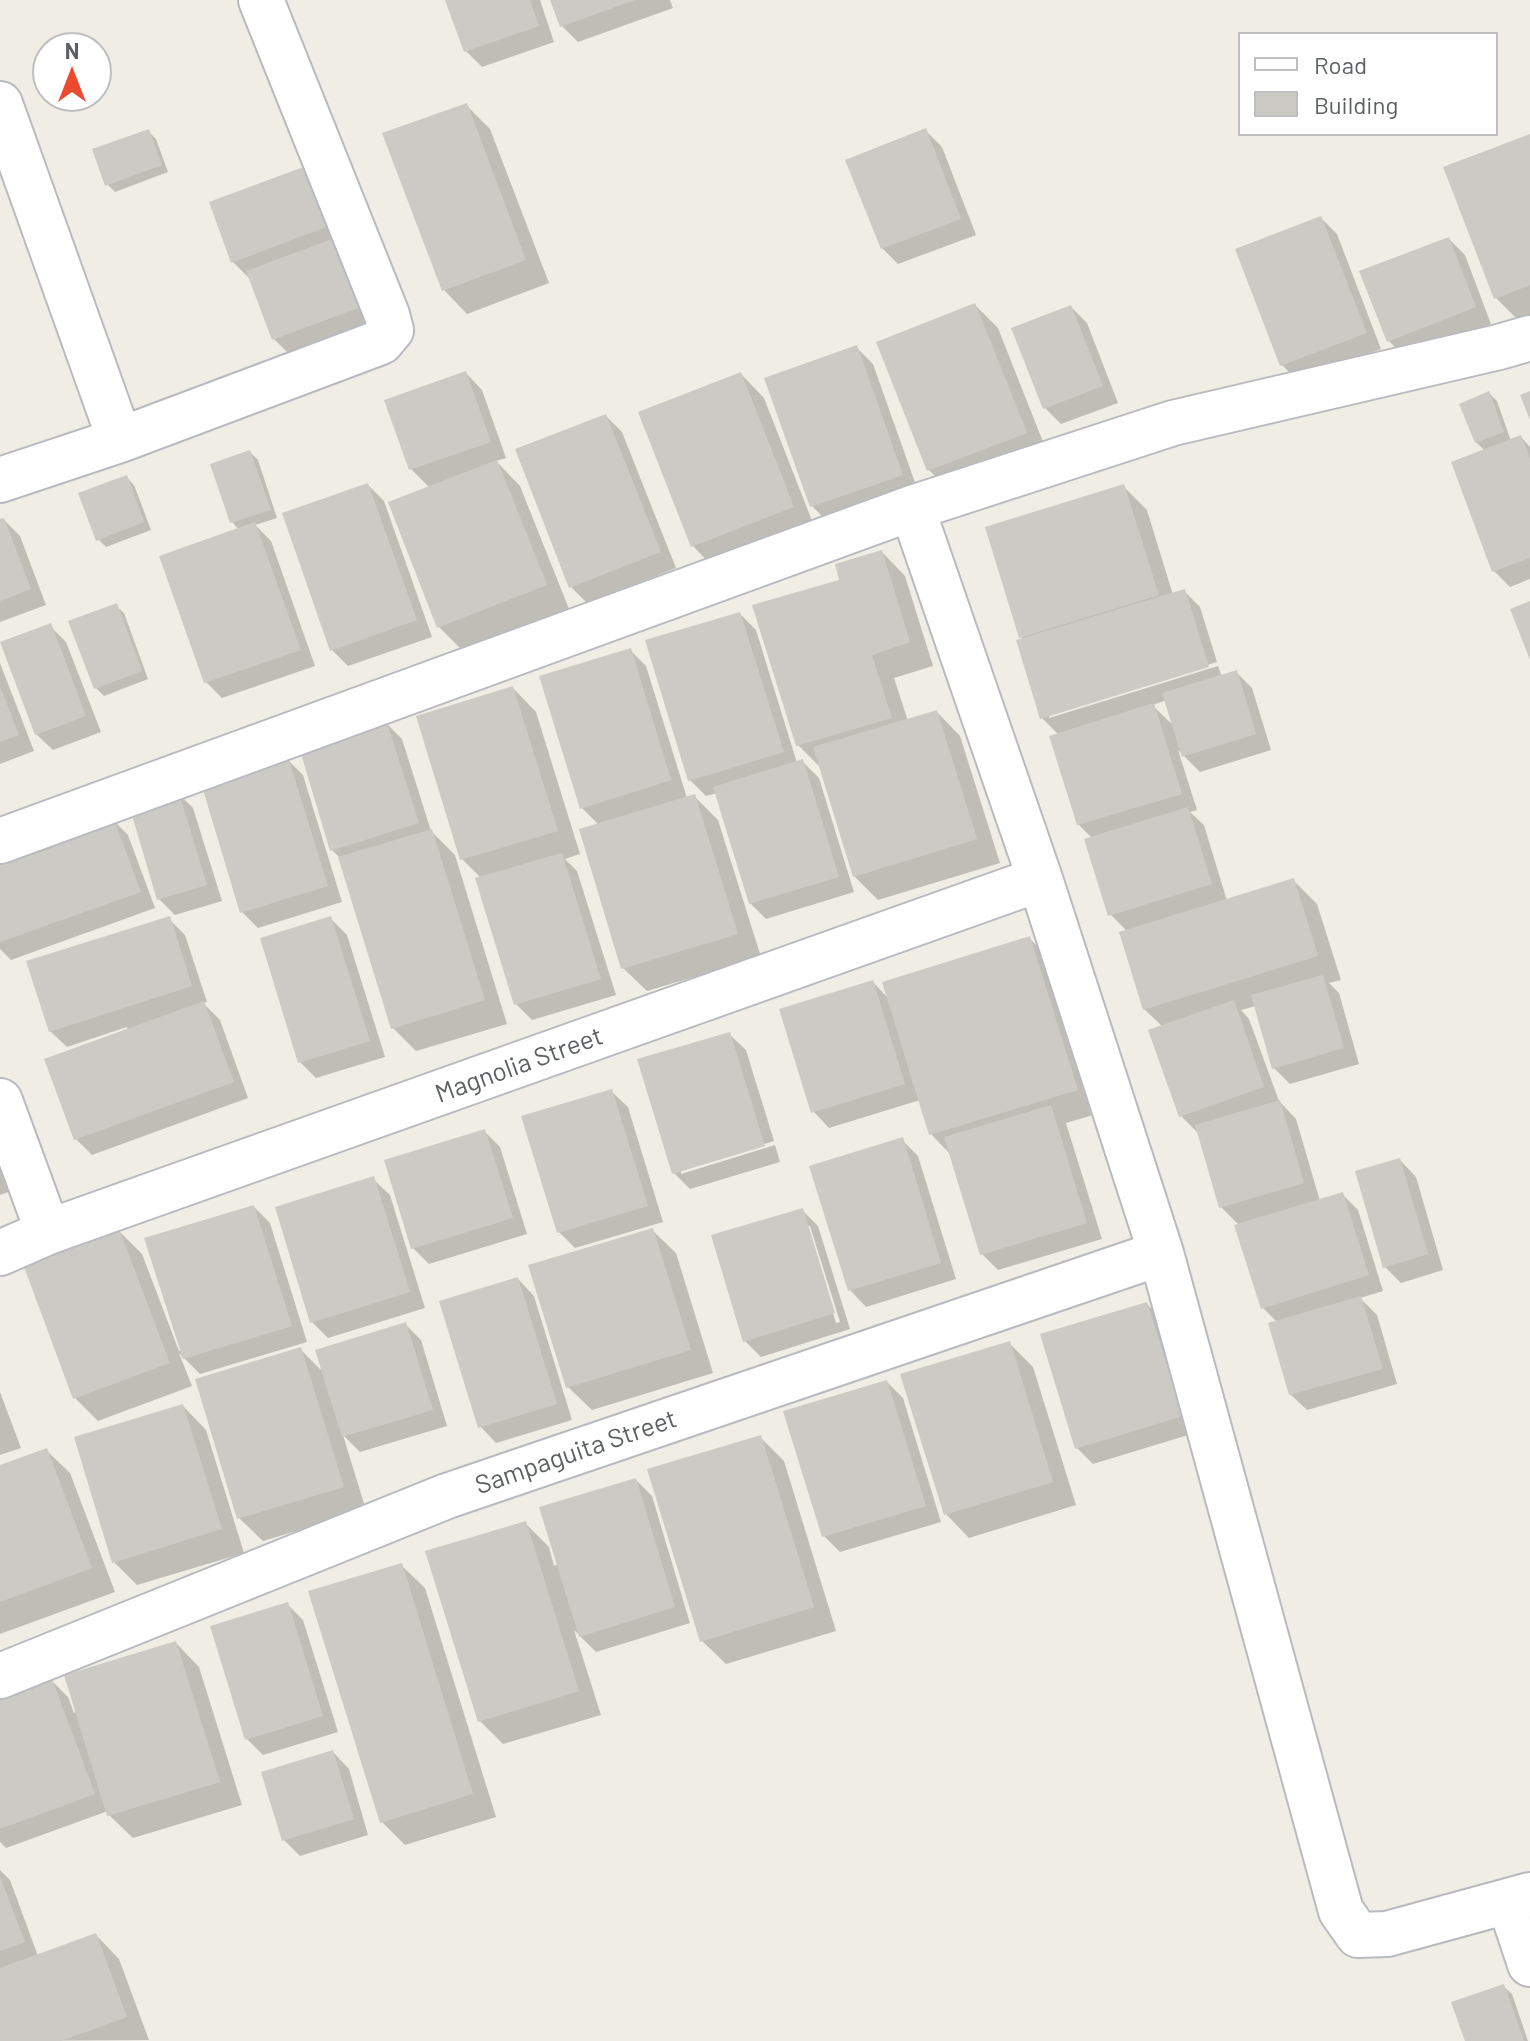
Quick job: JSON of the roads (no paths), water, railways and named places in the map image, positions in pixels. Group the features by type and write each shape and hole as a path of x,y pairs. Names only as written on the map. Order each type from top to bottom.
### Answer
{"street":[{"path":"0,480 120,440 381,342 391,330 261,0"},
{"path":"0,104 120,440"},
{"path":"0,841 912,508 1173,423 1530,338"},
{"path":"912,508 1040,879 1161,1253 1341,1911 1358,1935 1387,1934 1520,1898 1530,1964"},
{"name":"Magnolia Street","path":"0,1253 48,1232 1040,879"},
{"path":"0,1101 48,1232"},
{"name":"Sampaguita Street","path":"0,1676 447,1496 1161,1253"}]}
